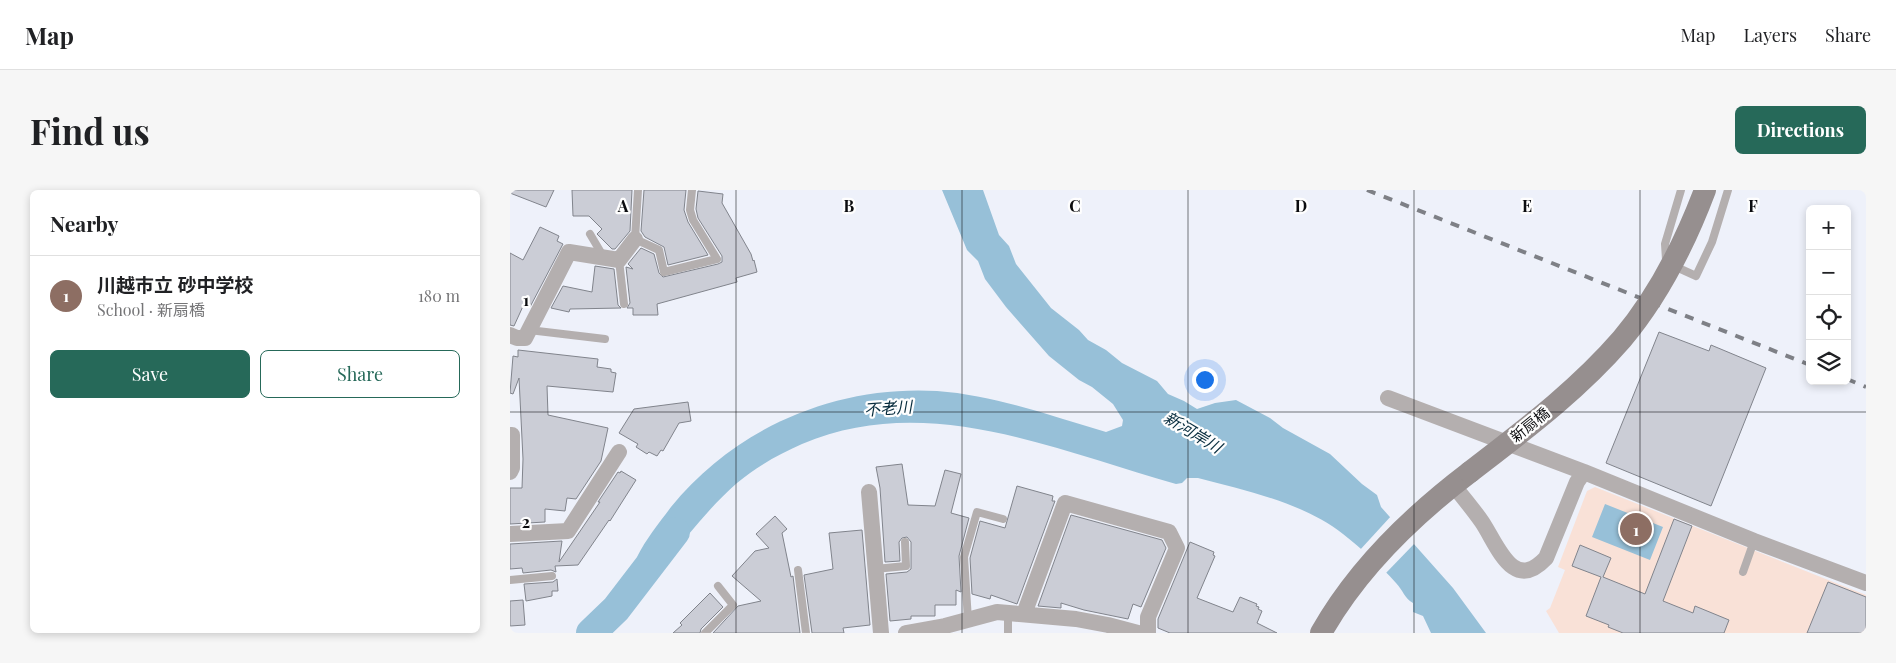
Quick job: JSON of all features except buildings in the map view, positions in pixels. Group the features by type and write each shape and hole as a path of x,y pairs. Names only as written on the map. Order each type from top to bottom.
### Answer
{"street":[{"name":"新扇橋","path":"1325,626 1377,556 1431,503 1566,396 1622,339 1663,281 1676,258 1705,190"},
{"path":"510,335 525,338 569,252 611,259 635,239"},
{"path":"1388,398 1584,472 1754,541 1866,583"},
{"path":"510,434 512,435 512,468 510,472"},
{"path":"510,534 568,531 619,452"},
{"path":"1461,478 1481,521 1503,558 1509,565 1524,570 1538,566 1546,558 1577,482 1584,472"},
{"path":"869,492 881,633"},
{"path":"1016,614 1065,503 1169,532 1177,548 1148,617 1148,633"},
{"path":"906,633 997,612 1076,626 1108,625 1138,633"}],"lane":[{"path":"638,190 635,239 660,250 664,272 717,259 693,220 690,210 692,190"},
{"path":"1681,190 1665,244 1666,263 1696,276 1712,242 1728,190"},
{"path":"590,234 611,259 624,304"},
{"path":"529,330 605,339"},
{"path":"968,620 964,557 977,512 1003,519"},
{"path":"1743,572 1754,541"},
{"path":"875,569 906,566 905,542"},
{"path":"798,570 806,633"},
{"path":"510,580 552,576"},
{"path":"705,633 733,605 718,586"},
{"path":"1008,633 1016,614"}],"shaded area":[{"path":"1595,487 1866,595 1866,633 1559,633 1546,611 1550,608 1565,570 1558,567 1587,491"}],"water":[{"name":"新河岸川","path":"942,190 983,190 999,235 1009,246 1016,264 1051,308 1079,330 1088,340 1106,350 1122,363 1157,381 1168,394 1197,409 1215,403 1236,400 1330,454 1362,484 1377,495 1381,507 1453,588 1486,633 1431,633 1423,616 1413,612 1413,603 1357,545 1327,523 1274,499 1198,478 1187,478 1182,483 1176,484 1037,442 990,431 943,424 896,423 849,429 802,444 752,472 721,498 691,531 625,619 612,633 600,633 622,606 634,599 650,574 653,567 648,563 647,559 655,547 650,548 637,557 671,507 697,479 725,455 756,434 790,417 825,404 861,395 899,391 937,391 958,393 1001,402 1106,432 1122,426 1123,420 1113,404 1049,356 1006,307 985,279 978,261 967,250"},
{"path":"1605,504 1663,527 1650,560 1592,537"}],"pier":[{"path":"1392,515 1416,542 1384,575 1359,551"}],"waterway":[{"name":"不老川","path":"591,633 616,609 675,532"}],"railway":[{"path":"1367,190 1806,363"},
{"path":"1851,381 1866,387"}],"place":[{"name":"川越市立 砂中学校","path":"1636,529"}]}
